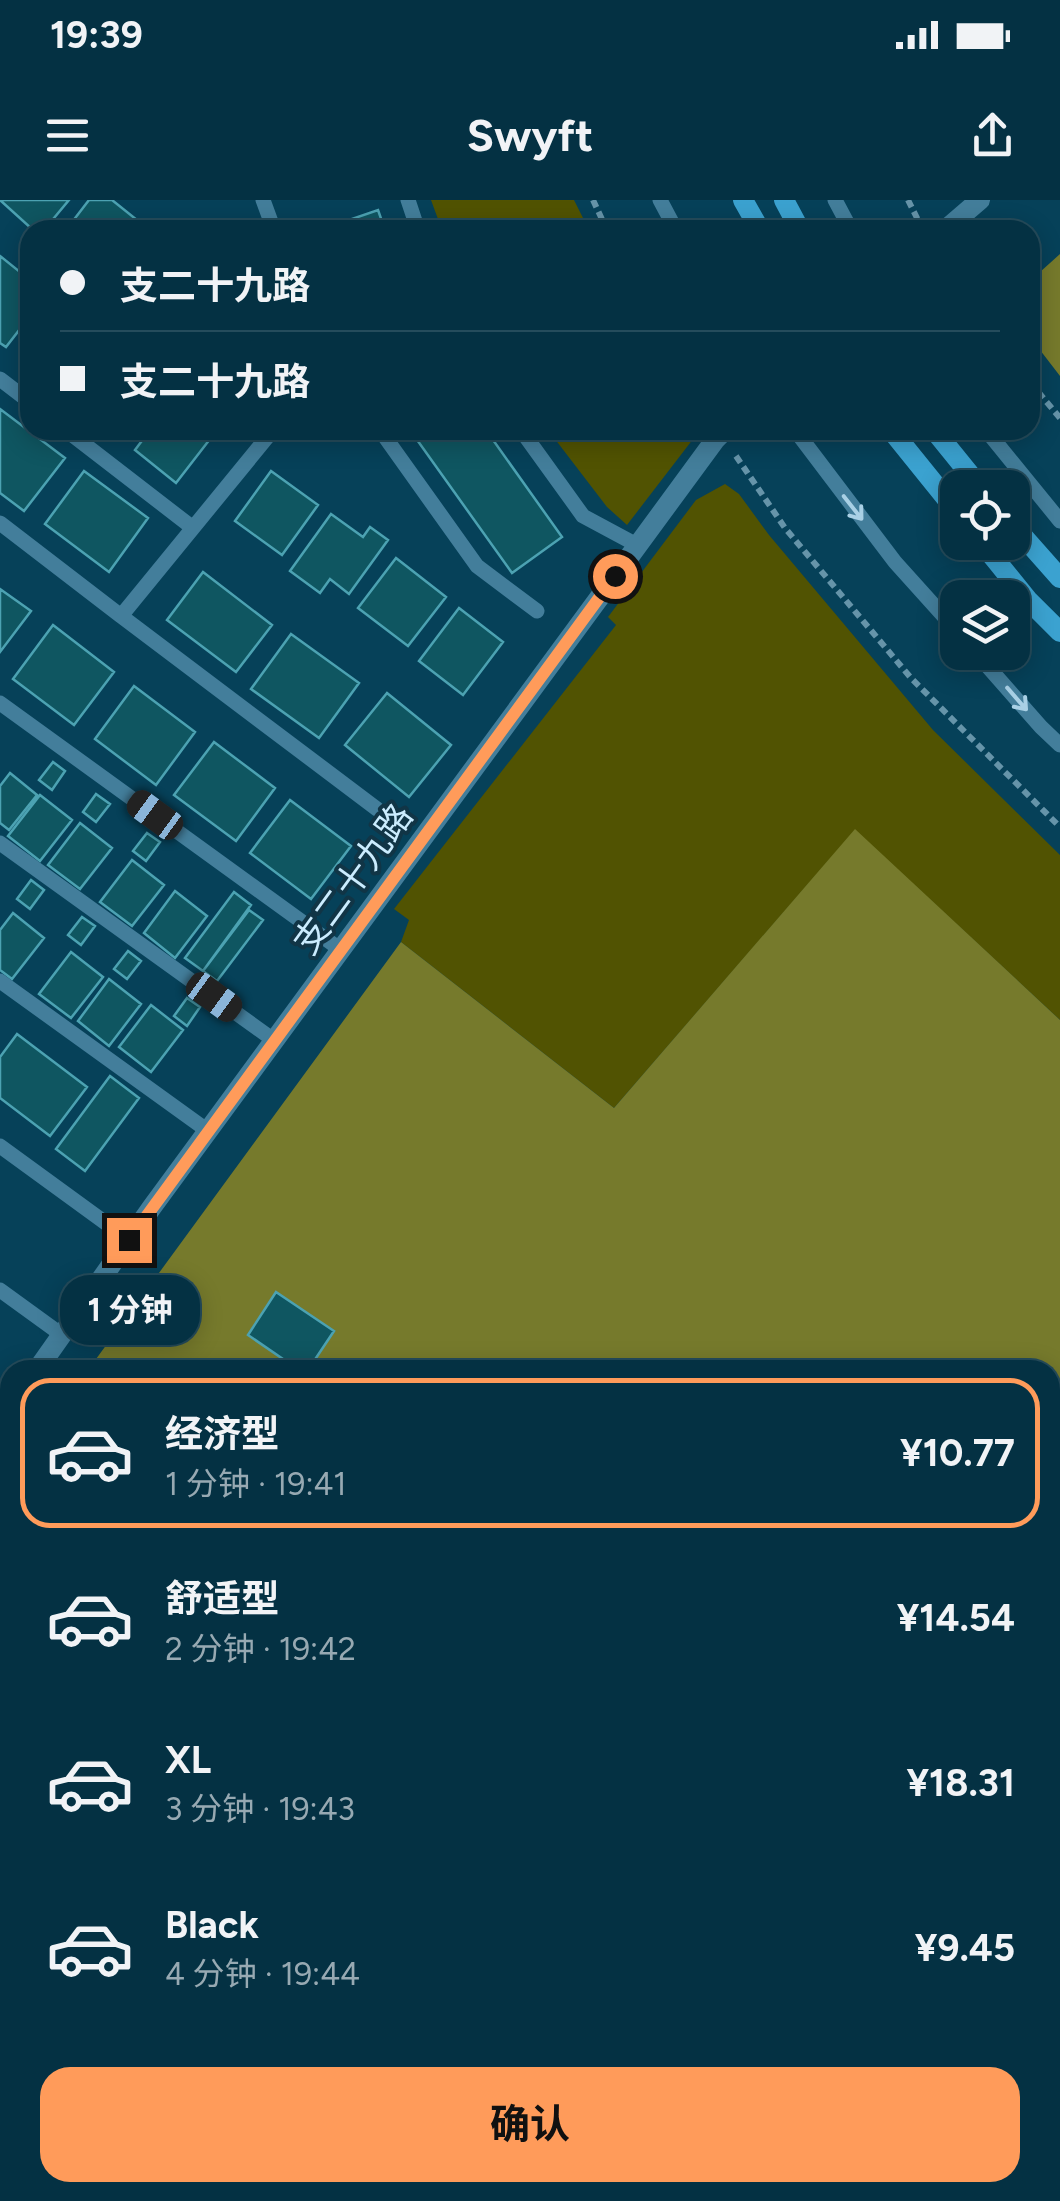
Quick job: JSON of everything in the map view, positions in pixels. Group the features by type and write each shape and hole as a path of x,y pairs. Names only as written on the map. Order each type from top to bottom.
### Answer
{"main road":[{"path":"899,440 940,491"},
{"path":"942,440 966,470"},
{"path":"1030,544 1060,578"},
{"path":"996,560 1060,632"}],"street":[{"path":"957,220 980,200"},
{"name":"支二十九路","path":"44,1360 717,440"}],"lane":[{"path":"0,379 20,394"},
{"path":"79,440 193,528"},
{"path":"121,616 265,440"},
{"path":"387,440 478,566 536,611"},
{"path":"528,440 583,516 638,546"},
{"path":"803,440 895,562 940,612"},
{"path":"994,440 1060,521"},
{"path":"0,523 377,809"},
{"path":"991,670 1060,744"},
{"path":"0,702 341,950"},
{"path":"0,843 275,1041"},
{"path":"0,981 208,1131"},
{"path":"0,1146 129,1240"},
{"path":"0,1290 62,1335"}],"path":[{"path":"1040,394 1060,418"},
{"path":"728,440 785,528 911,678 1060,827"}],"shaded area":[{"path":"431,200 574,200 584,220 438,220"},
{"path":"556,440 692,440 627,525 607,507"},
{"path":"725,484 739,494 933,730 1060,855 1060,1020 855,830 614,1108 401,942 409,920 394,909 616,625 608,617 696,500"}],"green space":[{"path":"1060,254 1060,376 1040,350 1040,272"},
{"path":"855,829 1060,1020 1060,1360 95,1360 401,942 614,1108"}],"building":[{"path":"0,200 69,200 52,220 22,220"},
{"path":"89,200 112,200 137,220 74,220"},
{"path":"378,210 382,220 349,220"},
{"path":"0,256 20,272 20,329 6,347 0,343"},
{"path":"0,409 20,424 20,440 41,440 65,458 24,511 0,493"},
{"path":"142,440 209,440 176,483 135,450"},
{"path":"417,440 493,440 562,537 512,573"},
{"path":"84,471 148,518 109,572 45,524"},
{"path":"271,471 318,505 282,555 235,521"},
{"path":"331,514 363,537 370,527 388,540 349,594 330,579 320,593 290,571"},
{"path":"396,558 446,597 408,646 358,608"},
{"path":"203,572 272,625 236,672 167,620"},
{"path":"0,589 31,611 0,652"},
{"path":"459,608 503,642 463,695 419,661"},
{"path":"53,625 114,672 74,725 13,679"},
{"path":"291,634 359,683 319,738 251,689"},
{"path":"134,686 195,732 156,785 95,739"},
{"path":"387,693 451,745 409,797 345,745"},
{"path":"214,742 275,788 236,841 174,795"},
{"path":"53,762 65,771 52,790 39,780"},
{"path":"10,773 37,795 9,830 0,823 0,786"},
{"path":"96,794 110,804 96,822 83,812"},
{"path":"40,795 72,820 40,861 8,836"},
{"path":"290,800 351,846 311,899 250,853"},
{"path":"80,823 112,848 80,889 48,865"},
{"path":"147,833 160,842 146,861 133,851"},
{"path":"132,860 164,885 132,926 100,902"},
{"path":"31,880 44,890 30,909 17,899"},
{"path":"175,891 207,916 175,958 144,933"},
{"path":"234,892 251,905 203,971 185,958"},
{"path":"249,910 263,920 217,981 203,971"},
{"path":"13,913 44,938 12,979 0,970 0,930"},
{"path":"82,917 95,926 81,945 68,935"},
{"path":"128,951 141,961 127,979 114,969"},
{"path":"71,952 103,977 71,1018 39,994"},
{"path":"109,979 141,1004 109,1046 78,1021"},
{"path":"187,998 200,1007 187,1026 174,1016"},
{"path":"151,1005 183,1030 151,1072 119,1047"},
{"path":"17,1034 87,1087 50,1136 0,1098 0,1057"},
{"path":"110,1076 139,1098 85,1171 56,1149"},
{"path":"276,1292 334,1331 315,1360 284,1360 248,1335"}],"route":[{"path":"129,1240 615,576"}]}
